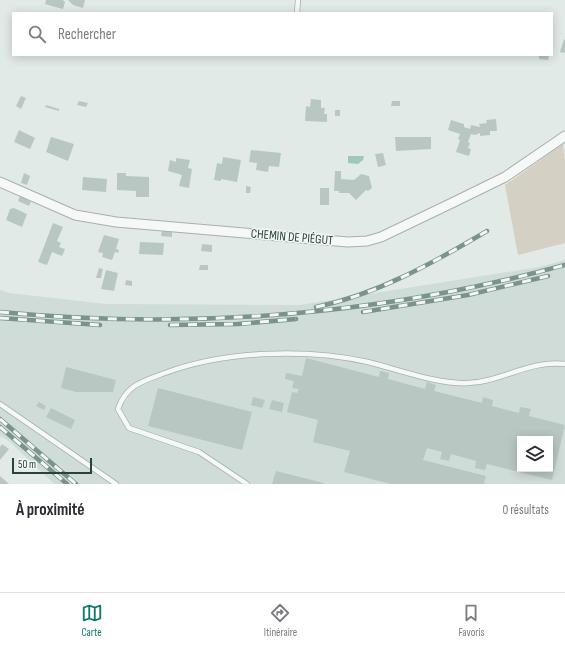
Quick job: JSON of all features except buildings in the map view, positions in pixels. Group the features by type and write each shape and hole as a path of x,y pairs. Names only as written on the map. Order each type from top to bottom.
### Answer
{"street":[{"name":"CHEMIN DE PIÉGUT","path":"0,182 75,214 109,220 361,242 380,237 505,176 565,136"}],"lane":[{"path":"297,12 298,0"},
{"path":"247,484 226,468 199,452 129,428 118,409 121,400 128,390 145,380 187,365 212,360 276,354 344,358 441,380 468,383 485,381 532,365 565,364"},
{"path":"0,404 116,484"}],"shaded area":[{"path":"563,144 565,161 565,243 518,255 505,185"},
{"path":"348,156 364,156 363,160 358,164 348,163"},
{"path":"565,260 565,484 54,484 9,441 0,436 0,290 9,293 106,304 300,305 539,267"}],"railway":[{"path":"316,307 383,286 426,266 487,231"},
{"path":"0,312 71,317 143,319 214,318 285,314 355,307 426,296 496,282 565,265"},
{"path":"363,312 468,295 548,276"},
{"path":"0,318 100,325"},
{"path":"170,325 238,324 296,319"},
{"path":"0,419 76,484"},
{"path":"0,427 67,484"}]}
